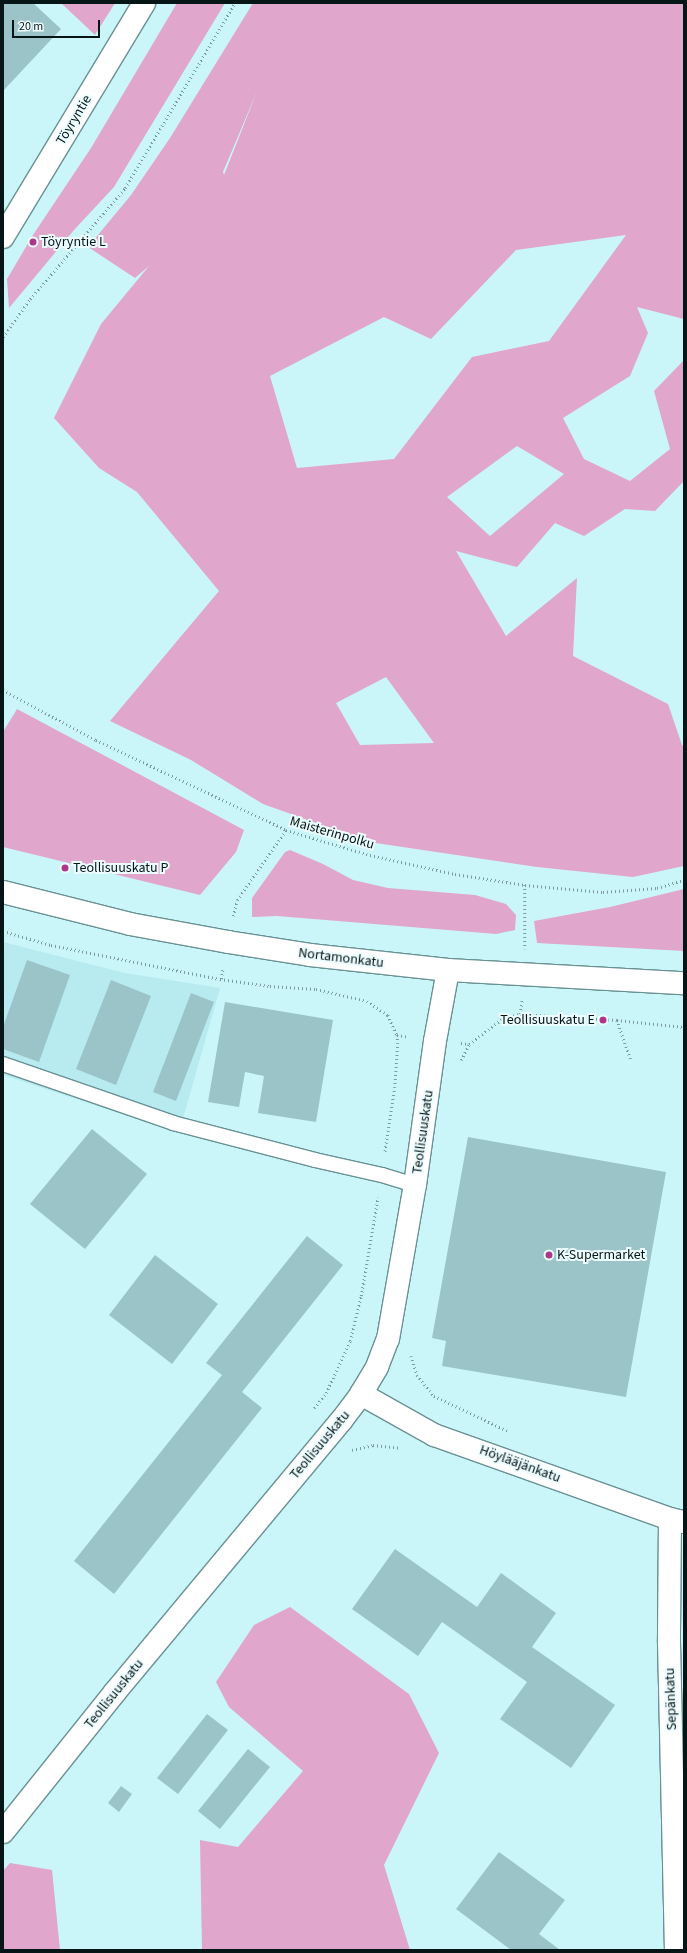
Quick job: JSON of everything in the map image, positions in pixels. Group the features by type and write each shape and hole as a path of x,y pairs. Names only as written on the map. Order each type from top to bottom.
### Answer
{"street":[{"name":"Töyryntie","path":"3,237 144,3"},
{"name":"Nortamonkatu","path":"3,892 130,924 310,955 448,970 684,983"},
{"name":"Teollisuuskatu","path":"3,1832 115,1692 319,1447 361,1394 377,1367 388,1339 415,1185 435,1041 448,970"},
{"name":"Höylääjänkatu","path":"361,1394 434,1435 677,1521"},
{"name":"Sepänkatu","path":"676,1950 669,1643 677,1521"}],"lane":[{"path":"3,1064 173,1123 315,1160 382,1175 415,1185"}],"path":[{"path":"3,337 30,299 125,188 235,3"},
{"name":"Maisterinpolku","path":"3,690 96,740 286,830 370,855 455,874 525,886 603,892 657,888 684,880"},
{"path":"220,979 237,900 286,830"},
{"path":"3,930 50,945 220,979 270,986 316,989 367,1001 388,1015 397,1035 398,1043 395,1087 382,1175 361,1296 350,1341 326,1393 312,1412"},
{"path":"460,1064 469,1044 502,1019 520,1014 618,1020 684,1027"},
{"path":"618,1020 631,1060"},
{"path":"397,1035 435,1041 469,1044"},
{"path":"411,1348 410,1356 417,1374 434,1396 512,1433"},
{"path":"319,1447 337,1461 352,1450 373,1445 407,1450"}],"shaded area":[{"path":"61,3 115,3 95,35"},
{"path":"177,3 225,3 114,187 74,230 9,308 7,279 33,235 91,148"},
{"path":"253,3 684,3 684,319 637,307 648,333 630,376 563,418 584,459 630,481 670,449 654,391 684,360 684,481 655,511 625,509 584,536 555,523 517,567 456,551 506,636 577,578 573,656 668,704 682,745 684,746 684,866 633,877 537,867 369,842 263,804 191,760 110,721 219,591 137,492 99,468 54,418 101,324 149,266 135,278 88,247 131,195 170,138","holes":["258,89 224,175 223,172","626,235 549,341 472,357 394,459 297,468 270,376 384,317 431,339 516,250","517,446 564,474 490,536 447,497","386,677 434,743 360,745 336,703"]},
{"path":"17,709 244,830 236,852 200,895 3,847 3,732"},
{"path":"290,850 323,864 353,880 388,888 475,895 506,904 516,915 515,930 496,934 277,916 252,917 252,898 285,852"},
{"path":"684,889 684,951 537,943 534,921 610,907"},
{"path":"3,942 125,973 220,988 179,1133 3,1075"},
{"path":"290,1607 409,1694 439,1753 384,1865 410,1950 202,1950 200,1840 238,1847 303,1771 229,1707 216,1682 254,1625"},
{"path":"10,1863 52,1870 60,1950 3,1950 3,1871"}],"building":[{"path":"3,3 33,3 61,29 3,91"},
{"path":"27,960 70,975 39,1062 3,1049 3,1027"},
{"path":"111,980 151,996 116,1085 76,1069"},
{"path":"191,993 214,1002 176,1101 153,1092"},
{"path":"225,1002 333,1020 316,1122 258,1113 264,1076 245,1072 239,1107 208,1102"},
{"path":"92,1129 147,1174 85,1249 30,1204"},
{"name":"K-Supermarket","path":"468,1137 666,1172 626,1397 442,1366 446,1341 432,1338"},
{"path":"307,1236 343,1265 242,1392 262,1408 114,1594 74,1561 222,1375 206,1363"},
{"path":"155,1255 218,1304 172,1364 109,1315"},
{"path":"395,1549 477,1607 501,1573 556,1613 532,1647 615,1705 571,1768 500,1719 527,1682 442,1622 418,1656 352,1609"},
{"path":"207,1714 228,1730 178,1794 157,1778"},
{"path":"248,1749 270,1767 220,1829 198,1811"},
{"path":"121,1786 132,1794 119,1812 108,1803"},
{"path":"499,1852 565,1900 539,1934 560,1950 511,1950 456,1909"}],"place":[{"name":"Töyryntie L","path":"33,242"},
{"name":"Teollisuuskatu P","path":"65,868"},
{"name":"Teollisuuskatu E","path":"603,1020"},
{"name":"K-Supermarket","path":"549,1255"}]}
